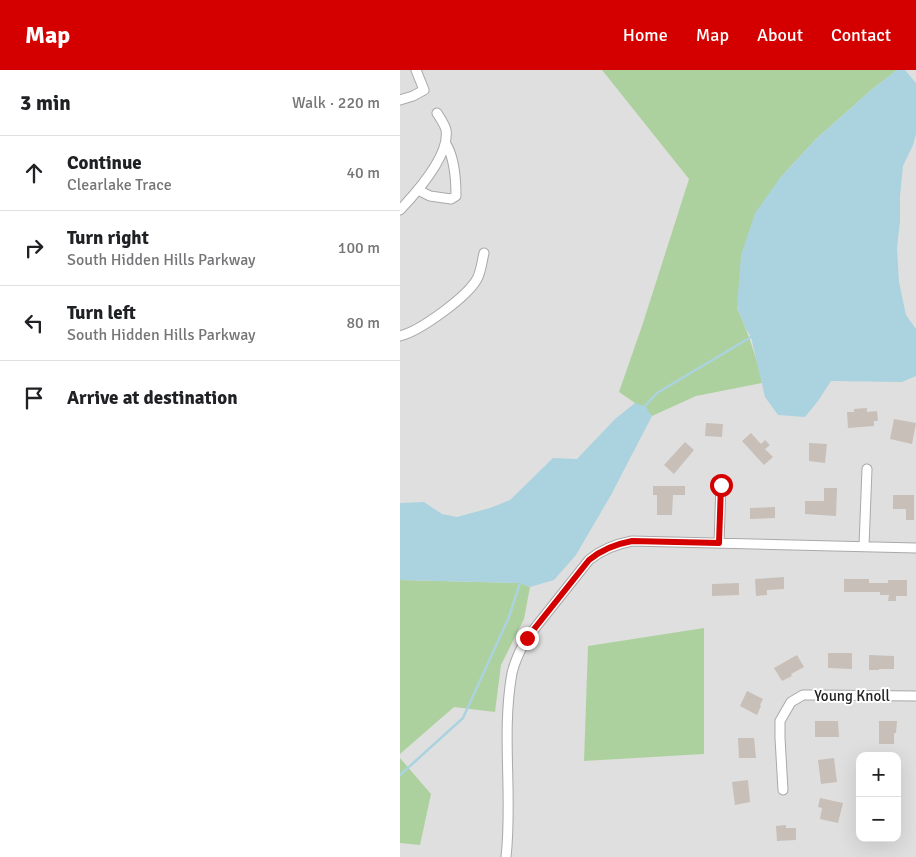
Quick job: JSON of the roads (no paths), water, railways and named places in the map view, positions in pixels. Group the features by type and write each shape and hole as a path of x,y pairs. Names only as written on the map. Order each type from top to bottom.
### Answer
{"street":[{"path":"400,100 424,90 416,70"},
{"path":"400,210 418,190 436,164 446,144 446,129 437,113"},
{"path":"418,190 430,196 451,199 456,196 451,152 446,144"},
{"path":"400,336 422,325 457,302 478,278 484,253"},
{"path":"864,546 867,469"},
{"path":"719,543 721,485"},
{"path":"506,857 509,832 508,709 512,671 527,638 589,560 596,554 619,544 632,541 916,548"},
{"name":"Young Knoll","path":"783,790 780,722 791,702 804,696 818,695 916,696"}],"water":[{"path":"897,70 905,70 916,83 916,134 903,166 897,248 899,282 906,315 916,329 916,376 902,382 831,381 805,417 778,415 765,397 751,337 737,308 741,255 755,213 780,178 816,139 870,91"},
{"path":"635,403 645,406 652,416 611,495 576,555 554,580 530,587 520,583 400,580 400,503 424,502 442,514 457,517 490,508 510,500 553,458 577,459 615,419"}],"waterway":[{"path":"645,406 657,393 751,337"},
{"path":"400,775 463,718 509,617 520,583"}]}
